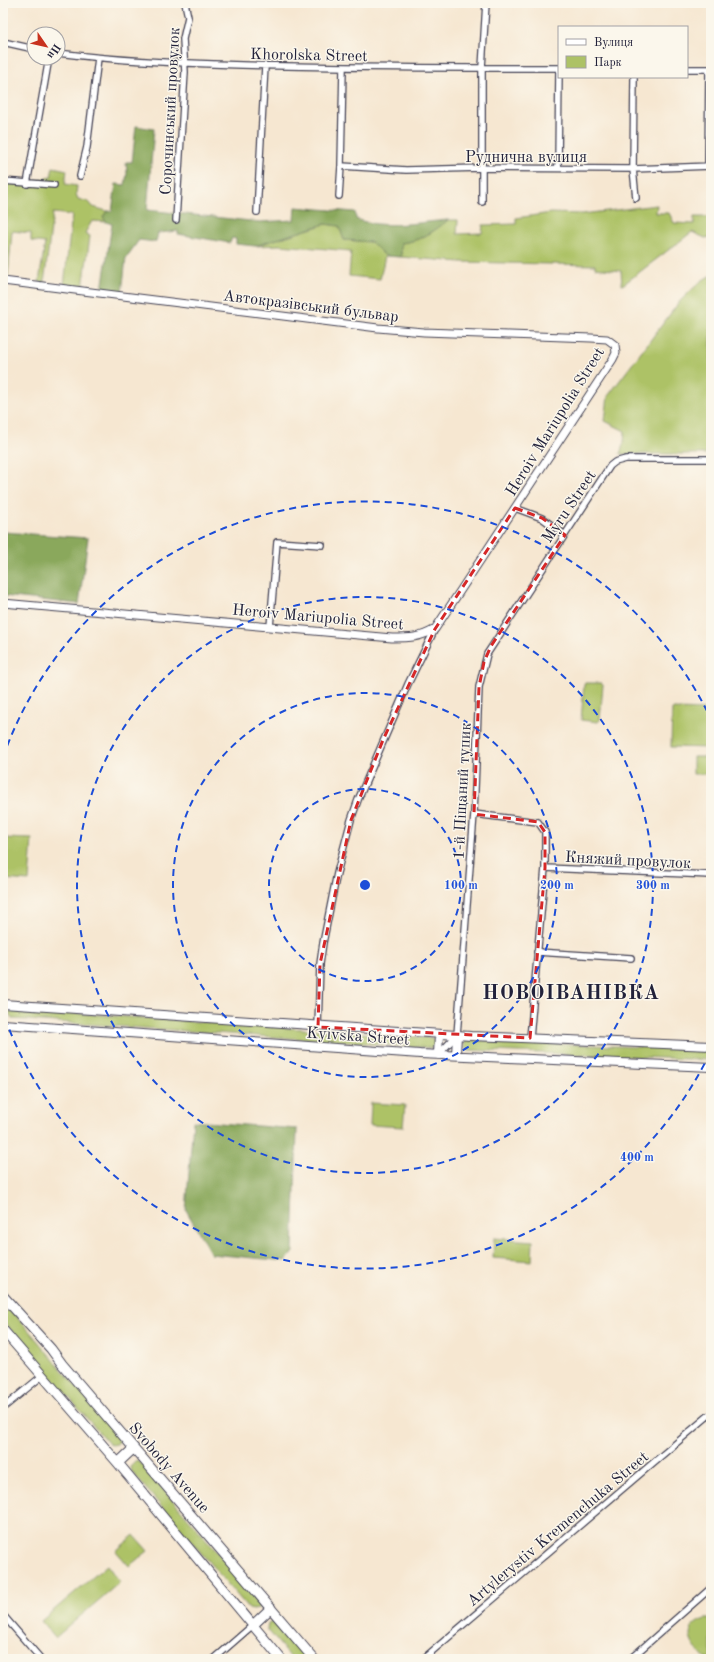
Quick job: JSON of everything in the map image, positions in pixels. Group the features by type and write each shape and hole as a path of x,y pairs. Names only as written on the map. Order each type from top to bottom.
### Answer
{"highway":[{"name":"Svobody Avenue","path":"3,1296 51,1349 62,1364 314,1659"},
{"path":"3,1330 118,1463 281,1659"},
{"path":"118,1463 134,1448"},
{"path":"254,1625 271,1608"}],"main road":[{"name":"Kyivska Street","path":"3,1004 439,1034 711,1046"},
{"name":"Kyivska Street","path":"3,1024 438,1055 711,1067"},
{"path":"438,1055 439,1034"},
{"path":"456,1055 457,1035"}],"street":[{"name":"Сорочинський провулок","path":"176,220 185,63 183,39 188,17 185,3"},
{"path":"482,202 482,68 486,3"},
{"path":"3,42 26,47"},
{"name":"Khorolska Street","path":"66,54 98,58 265,66 443,69 558,68"},
{"path":"80,176 87,147 98,58"},
{"path":"27,184 48,66"},
{"path":"257,212 265,66"},
{"path":"339,196 343,68"},
{"path":"688,69 710,70 710,166"},
{"path":"558,168 559,78"},
{"path":"634,78 633,169 636,198"},
{"name":"Руднична вулиця","path":"341,166 406,170 481,168 633,169 710,166"},
{"path":"3,181 54,185"},
{"name":"Автокразівський бульвар","path":"3,281 378,328 424,332 607,339 615,345"},
{"name":"Heroiv Mariupolia Street","path":"3,604 409,638 421,636 435,629 613,359 616,353 615,345"},
{"name":"Myru Street","path":"491,646 610,466 615,462 626,459 711,459"},
{"path":"515,508 542,518 565,535"},
{"path":"270,627 278,542 322,545"},
{"path":"318,1026 320,964 323,943 337,873 351,820 398,705 420,656 435,629"},
{"name":"1-й Піщаний тупик","path":"457,1035 474,814 479,687 484,662 491,646"},
{"path":"474,814 538,822 545,832 545,868 530,1038"},
{"name":"Княжий провулок","path":"545,868 711,875"},
{"path":"537,952 631,958"},
{"path":"438,1055 457,1035"},
{"path":"3,1408 42,1376"},
{"name":"Artylerystiv Kremenchuka Street","path":"423,1659 708,1416"},
{"path":"630,1659 711,1588"},
{"path":"3,1615 41,1659"},
{"path":"214,1659 254,1625"}],"highlighted area":[{"path":"515,508 542,518 565,535 491,646 484,662 479,687 474,814 538,822 545,832 545,868 530,1038 318,1027 320,964 351,820 383,740 435,629"}],"green space":[{"path":"136,126 154,129 147,210 260,222 294,220 295,207 355,212 356,219 378,224 390,225 448,220 421,238 401,243 401,257 385,256 371,242 344,240 339,226 325,224 255,246 236,244 236,239 232,238 230,243 178,234 178,231 158,233 156,242 139,240 126,258 122,293 102,290 112,224 106,222 103,217 107,211 112,211 116,184 125,185 127,173 126,162 132,162"},
{"path":"53,167 67,170 65,184 77,186 76,194 78,199 89,202 93,207 107,211 103,217 106,222 92,221 85,233 90,236 83,288 64,286 72,215 53,213 44,283 39,282 45,243 31,241 31,233 12,231 8,277 3,277 3,179 24,182 25,180 34,181 51,177"},
{"path":"657,205 656,213 669,213 674,223 694,224 694,217 711,217 711,237 705,238 692,232 622,285 621,271 595,268 595,265 461,262 401,257 401,243 421,238 448,220 458,220 457,234 482,233 483,225 516,224 516,218 551,213 582,214"},
{"path":"325,224 339,226 344,240 371,242 385,256 380,279 349,276 351,251 280,245 255,246"},
{"path":"711,275 711,454 620,454 624,442 625,431 605,421 608,396 680,301 701,281"},
{"path":"3,532 88,538 79,604 3,596"},
{"path":"585,683 601,683 603,685 600,720 598,722 581,720"},
{"path":"672,709 711,710 711,748 671,747"},
{"path":"693,757 711,757 711,774 693,774"},
{"path":"3,838 32,839 29,881 3,879"},
{"path":"14,1009 433,1038 436,1041 435,1046 432,1048 13,1019 9,1014 10,1010"},
{"path":"465,1041 711,1050 711,1060 467,1050 464,1045"},
{"path":"371,1103 405,1105 403,1127 370,1125"},
{"path":"193,1121 297,1129 293,1252 286,1261 211,1254 186,1210"},
{"path":"494,1238 533,1241 532,1261 493,1258"},
{"path":"3,1300 118,1436 119,1441 117,1443 113,1445 109,1444 3,1321"},
{"path":"136,1461 140,1462 260,1602 258,1608 254,1610 249,1609 131,1471 130,1467"},
{"path":"134,1535 148,1551 129,1566 116,1551"},
{"path":"107,1565 120,1582 55,1638 41,1621"},
{"path":"706,1619 711,1619 711,1659 705,1659 693,1645 690,1636 693,1626"},
{"path":"274,1621 277,1622 309,1659 292,1659 267,1629 268,1624"}],"district":[{"name":"НОВОІВАНІВКА","path":"571,992"}]}
